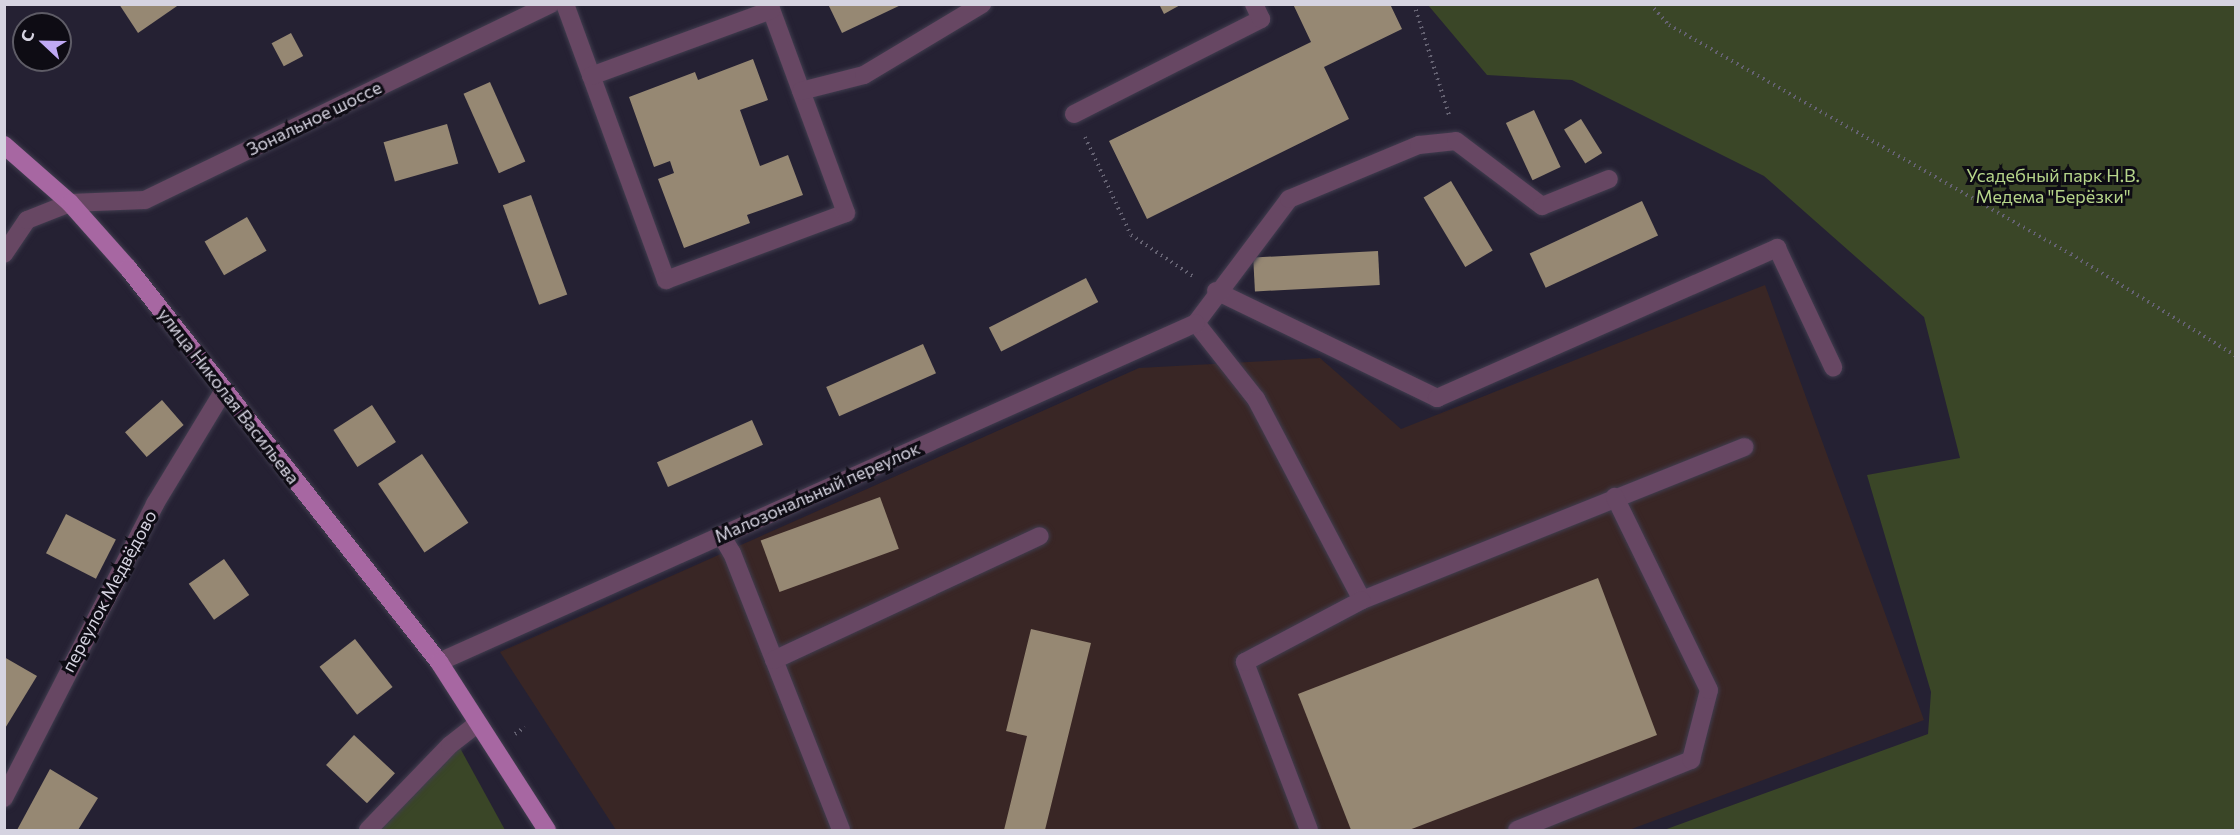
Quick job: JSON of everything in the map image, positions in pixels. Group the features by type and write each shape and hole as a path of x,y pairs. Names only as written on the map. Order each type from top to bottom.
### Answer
{"main road":[{"name":"улица Николая Васильева","path":"4,145 70,203 224,390 439,662 547,831"}],"street":[{"name":"Зональное шоссе","path":"4,255 27,220 70,203 145,200 551,4"},
{"path":"565,4 591,76 666,280 846,213 770,7 591,76"},
{"path":"801,91 864,75 982,4"},
{"path":"1074,114 1261,19 1254,4"},
{"path":"1362,600 1256,399 1196,323 1216,291 1289,199 1419,145 1456,141 1542,206 1609,179"},
{"path":"1216,291 1437,398 1776,248 1833,367"},
{"name":"Малозональный переулок","path":"439,662 1196,323"},
{"name":"переулок Медвёдово","path":"4,798 155,504 224,390"},
{"path":"1309,831 1245,662 1362,600 1745,447"},
{"path":"1517,831 1691,760 1709,690 1615,497"},
{"path":"721,536 774,660 841,831"},
{"path":"774,660 1040,536"},
{"path":"368,831 450,745 477,724"}],"path":[{"path":"1414,4 1456,141"},
{"path":"1650,4 1669,25 2060,248 2235,356"},
{"path":"1074,114 1131,235 1216,291"}],"shaded area":[{"path":"1765,285 1924,720 1629,830 616,830 500,652 1139,368 1320,358 1401,429"}],"green space":[{"name":"Усадебный парк Н.В. Медема \"Берёзки\"","path":"1428,5 2235,5 2235,830 1664,830 1928,734 1931,692 1867,475 1960,458 1924,317 1764,176 1572,80 1487,75"},
{"path":"460,748 505,830 366,830"}],"building":[{"path":"119,4 180,4 138,33"},
{"path":"828,4 903,4 842,33"},
{"path":"1159,4 1182,4 1164,14"},
{"path":"1293,4 1390,4 1402,29 1324,67 1349,119 1147,219 1109,141 1311,42"},
{"path":"291,33 303,56 284,66 272,43"},
{"path":"753,59 768,100 740,110 760,166 788,155 803,195 747,215 750,223 684,248 658,179 674,173 670,161 654,167 629,97 695,72 698,80"},
{"path":"490,82 525,161 499,173 464,94"},
{"path":"1534,110 1561,167 1533,180 1506,123"},
{"path":"1581,119 1602,153 1585,164 1564,130"},
{"path":"447,124 458,163 395,182 384,142"},
{"path":"1451,181 1493,250 1465,267 1424,197"},
{"path":"531,195 567,295 539,305 503,205"},
{"path":"1642,201 1658,235 1546,288 1530,253"},
{"path":"247,217 266,251 224,275 205,241"},
{"path":"1378,251 1380,285 1255,291 1253,258"},
{"path":"1086,278 1098,302 1001,352 989,327"},
{"path":"923,344 936,373 839,416 826,387"},
{"path":"162,400 184,425 147,457 125,432"},
{"path":"372,405 396,442 357,467 333,430"},
{"path":"752,420 763,445 668,487 657,462"},
{"path":"422,454 468,523 424,552 378,484"},
{"path":"880,497 899,549 779,592 761,540"},
{"path":"66,514 116,539 96,579 46,553"},
{"path":"224,559 249,595 214,620 189,584"},
{"path":"1598,578 1657,735 1409,830 1351,830 1298,694"},
{"path":"1031,629 1091,643 1045,830 1004,830 1027,736 1006,731"},
{"path":"355,639 393,687 357,715 320,667"},
{"path":"4,657 37,676 4,730"},
{"path":"354,735 395,773 367,803 326,765"},
{"path":"50,769 98,798 78,830 17,830"}]}
